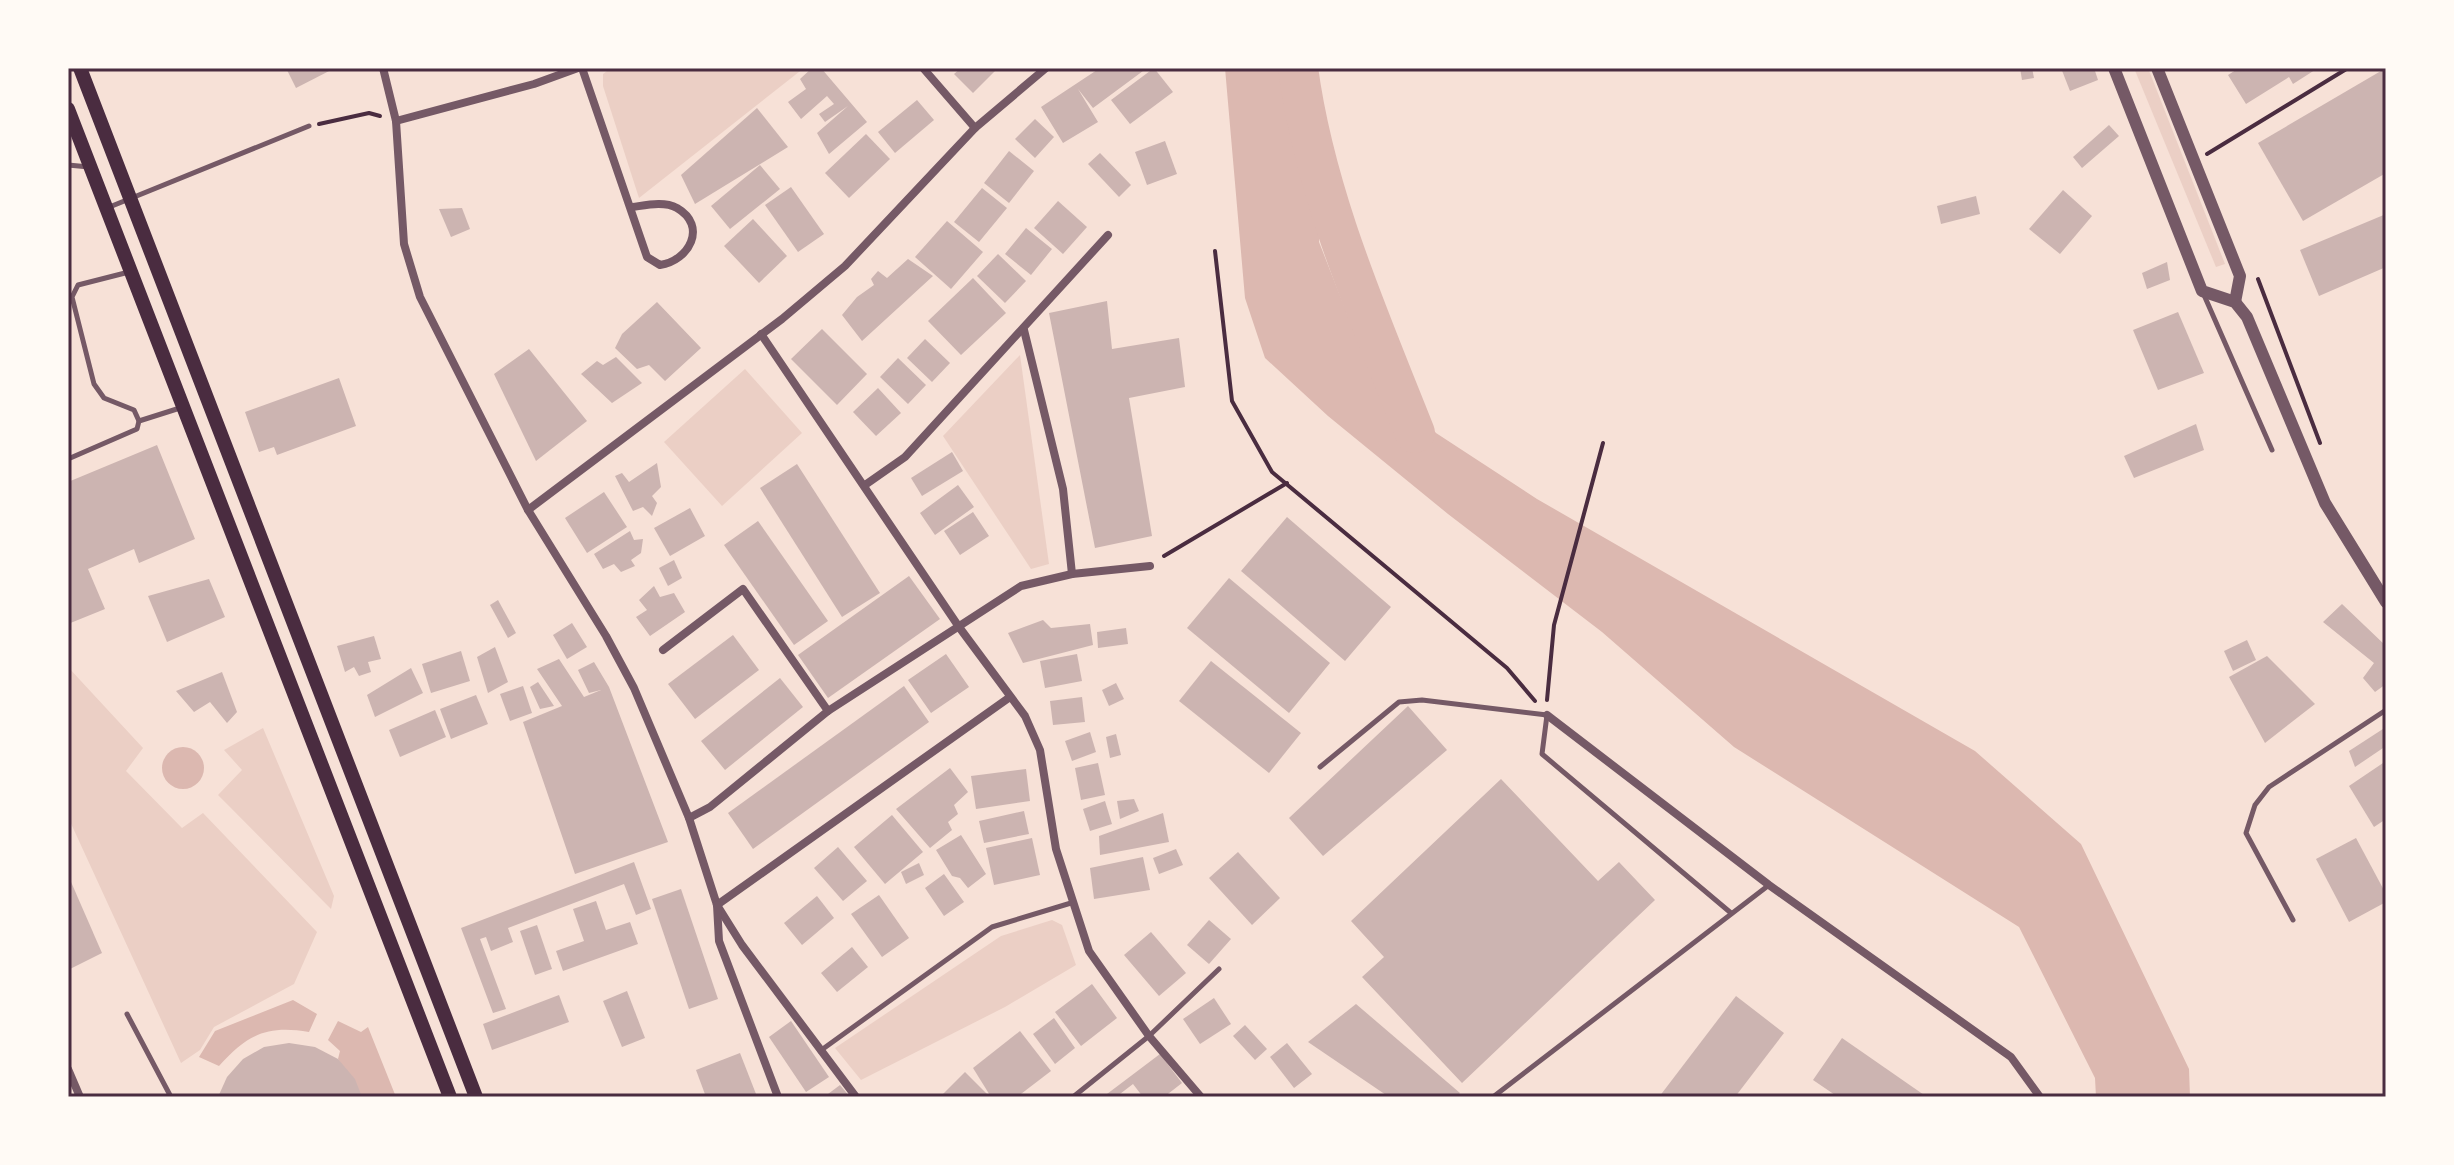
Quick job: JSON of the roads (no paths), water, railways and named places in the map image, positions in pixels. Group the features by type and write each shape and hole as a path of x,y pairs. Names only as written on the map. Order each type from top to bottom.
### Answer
{"main road":[{"path":"80,68 476,1097"},
{"path":"68,109 450,1097"}],"street":[{"path":"383,68 396,121 404,244 420,297 528,510 606,636 634,688 689,818 717,905 742,945 856,1097"},
{"path":"396,121 534,84 580,68 633,207 636,234 647,257 660,265 672,264 688,249 695,236 693,225 678,208 662,204 633,207"},
{"path":"923,68 975,128"},
{"path":"528,510 761,334 845,266 975,128 1046,68"},
{"path":"2114,68 2202,291 2235,302 2247,317 2325,503 2386,602"},
{"path":"2157,68 2240,276 2235,302"},
{"path":"865,485 905,457 1108,235"},
{"path":"1024,330 1063,489 1072,574"},
{"path":"761,334 959,627 1025,716 1040,750 1056,849 1089,951 1149,1036 1201,1097"},
{"path":"689,818 710,807 828,711 1021,586 1072,574 1150,566"},
{"path":"663,650 743,589 828,711"},
{"path":"717,905 1010,697"},
{"path":"1547,715 1769,885 2011,1057 2037,1088 2040,1097"},
{"path":"717,905 719,941 778,1097"},
{"path":"68,1069 80,1097"}],"lane":[{"path":"106,208 309,126"},
{"path":"68,165 90,167"},
{"path":"68,459 137,429 139,421 134,410 104,398 94,384 72,297 78,285 130,271"},
{"path":"2202,291 2272,450"},
{"path":"139,421 181,407"},
{"path":"1320,767 1399,702 1422,700 1547,715 1542,754 1731,913"},
{"path":"2293,920 2246,833 2255,805 2269,787 2386,710"},
{"path":"1493,1097 1769,885"},
{"path":"820,1051 992,927 1071,903"},
{"path":"1073,1097 1149,1036 1219,969"},
{"path":"127,1014 171,1097"}],"waterway":[{"path":"1298,68 1306,115 1330,208 1415,433"}]}
